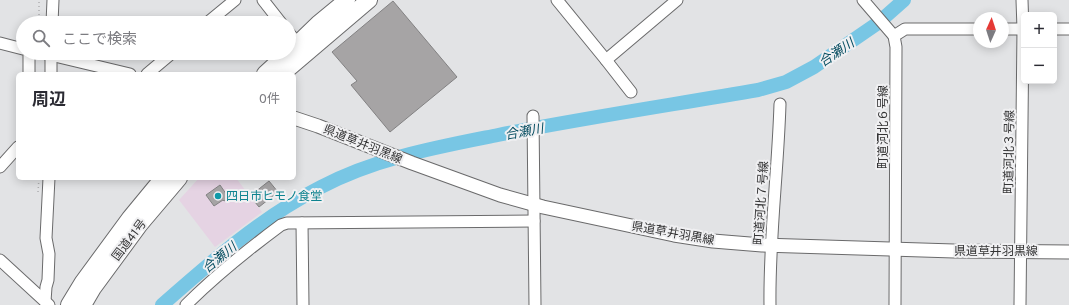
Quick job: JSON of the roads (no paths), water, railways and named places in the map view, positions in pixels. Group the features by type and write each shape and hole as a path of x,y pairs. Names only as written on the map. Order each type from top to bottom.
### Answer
{"highway":[{"path":"296,41 347,0"},
{"path":"284,72 369,0"},
{"path":"267,72 278,60"},
{"name":"国道41号","path":"83,305 162,180"},
{"name":"国道41号","path":"69,305 83,282 135,221 178,180"}],"main road":[{"name":"県道草井羽黒線","path":"296,119 494,193 534,204 674,235 713,241 771,246 895,250 1069,252"}],"street":[{"path":"52,16 53,0"},
{"path":"216,16 235,0"},
{"path":"263,0 276,16"},
{"path":"557,0 631,92"},
{"path":"606,60 677,0"},
{"path":"864,0 894,36 905,29 973,29"},
{"path":"1022,0 1022,12"},
{"path":"1009,29 1021,29 1017,251 1014,305"},
{"path":"1057,29 1069,29"},
{"name":"町道河北６号線","path":"894,36 896,47 895,305"},
{"path":"0,44 16,47"},
{"path":"29,60 29,72"},
{"path":"49,60 51,72"},
{"path":"73,60 122,72"},
{"path":"149,72 164,60"},
{"name":"町道河北７号線","path":"770,305 771,246 780,104"},
{"path":"533,116 535,305"},
{"path":"0,167 16,149"},
{"path":"47,303 46,287 48,280 49,254 46,238 48,184"},
{"path":"186,305 209,282 244,252 281,225 287,223 534,221"},
{"path":"302,223 303,305"},
{"path":"1017,251 1020,305"},
{"path":"0,260 47,303"}],"waterway":[{"name":"合瀬川","path":"162,305 219,256 278,212 321,187 363,168 453,144 563,123 758,90 786,82 814,67 878,23 904,0"}],"place":[{"name":"四日市ヒモノ食堂","path":"218,196"}]}
